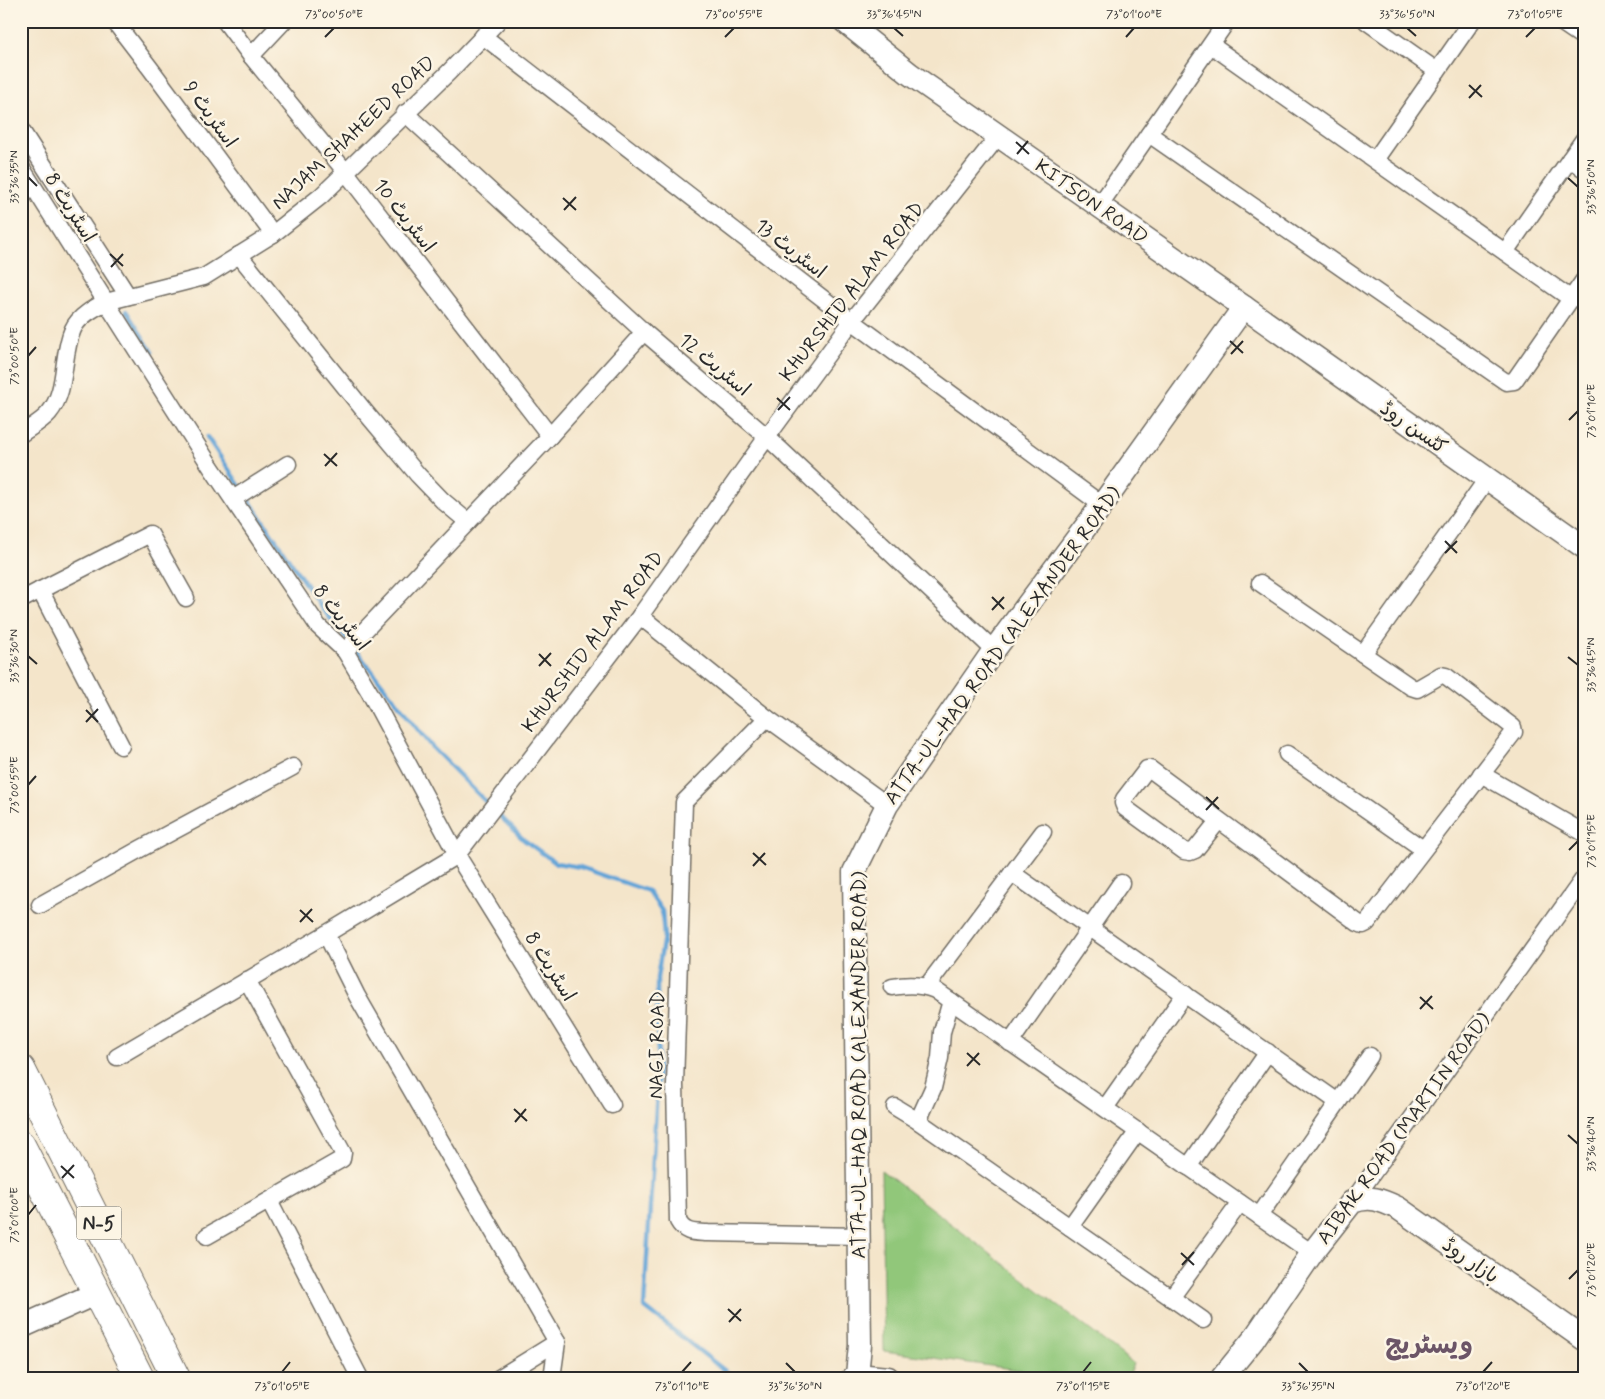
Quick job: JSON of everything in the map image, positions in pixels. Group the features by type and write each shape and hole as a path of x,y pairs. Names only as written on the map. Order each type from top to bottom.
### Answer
{"highway":[{"name":"N-5","path":"21,1068 176,1378"},
{"name":"N-5","path":"22,1150 140,1378"}],"street":[{"name":"اسٹریٹ 9","path":"114,21 273,234"},
{"name":"اسٹریٹ 10","path":"225,21 550,436"},
{"path":"251,56 284,21"},
{"name":"NAJAM SHAHEED ROAD","path":"21,434 49,413 62,382 64,363 74,328 92,309 106,302 204,276 273,234 321,196 405,112 449,72 498,21"},
{"name":"KITSON ROAD","path":"844,21 910,74 1244,307"},
{"path":"1099,206 1228,21"},
{"path":"1366,21 1437,71"},
{"path":"1375,160 1472,21"},
{"path":"1560,21 1584,38"},
{"name":"اسٹریٹ 13","path":"483,36 852,322 1102,505"},
{"path":"1211,44 1570,298"},
{"name":"اسٹریٹ 12","path":"405,112 644,332 767,437 994,650"},
{"path":"21,130 136,294"},
{"path":"1149,134 1506,382 1514,381 1584,280"},
{"name":"KHURSHID ALAM ROAD","path":"117,1057 326,934 457,854 640,616 767,437 852,322 999,135"},
{"path":"1505,252 1584,139"},
{"path":"1570,159 1584,169"},
{"name":"اسٹریٹ 8","path":"21,167 106,302 318,626 350,645 374,702 457,854 612,1105"},
{"path":"239,255 418,475 443,501 468,522"},
{"name":"کٹسن روڈ","path":"1244,307 1584,547"},
{"name":"ATTA-UL-HAQ ROAD (ALEXANDER ROAD)","path":"855,1376 860,1345 854,872 887,804 994,650 1102,505 1244,307"},
{"path":"350,645 550,436 644,332"},
{"path":"236,498 288,464"},
{"path":"1363,654 1487,479"},
{"path":"21,600 150,534 186,598"},
{"path":"1219,820 1195,850 1190,852 1184,851 1126,808 1124,799 1146,769 1150,769 1363,925 1367,923 1514,732 1513,727 1446,676 1441,675 1417,689 1411,687 1260,583"},
{"path":"40,590 121,746"},
{"path":"640,616 767,718 887,804"},
{"name":"NAGI ROAD","path":"767,718 684,802 675,1085 678,1221 682,1228 689,1232 859,1236"},
{"path":"1287,754 1423,848"},
{"path":"40,905 293,767"},
{"path":"1481,774 1584,833"},
{"path":"927,986 1043,832"},
{"path":"1012,873 1338,1102"},
{"name":"AIBAK ROAD (MARTIN ROAD)","path":"1222,1378 1252,1340 1312,1253 1352,1202 1584,878"},
{"path":"1010,1043 1122,883"},
{"path":"326,934 357,996 557,1342 552,1378"},
{"path":"207,1236 342,1159 343,1153 247,980"},
{"path":"892,987 909,984 927,986 935,990 1312,1253"},
{"path":"1105,1108 1185,994"},
{"path":"918,1121 933,1088 940,1058 942,1032 951,1001"},
{"path":"1188,1167 1268,1052"},
{"path":"1259,1216 1370,1056"},
{"path":"895,1107 918,1121 1203,1320"},
{"path":"1070,1227 1138,1131"},
{"name":"بازار روڈ","path":"1352,1202 1362,1198 1371,1198 1382,1200 1398,1208 1584,1339"},
{"path":"269,1201 360,1378"},
{"path":"1171,1298 1240,1203"},
{"path":"21,1327 97,1293"},
{"path":"511,1375 557,1342"},
{"path":"855,1376 888,1378"}],"green space":[{"path":"881,1170 1133,1363 1129,1378 1076,1378 884,1351"}],"waterway":[{"path":"126,311 152,352"},
{"path":"207,437 318,603 348,641"},
{"path":"353,647 431,746 490,806"},
{"path":"495,811 524,840 556,863 580,867 648,891 662,911 664,936 657,978 658,1074 644,1307 734,1378"}],"district":[{"name":"ویسٹریج","path":"1429,1344"}]}
